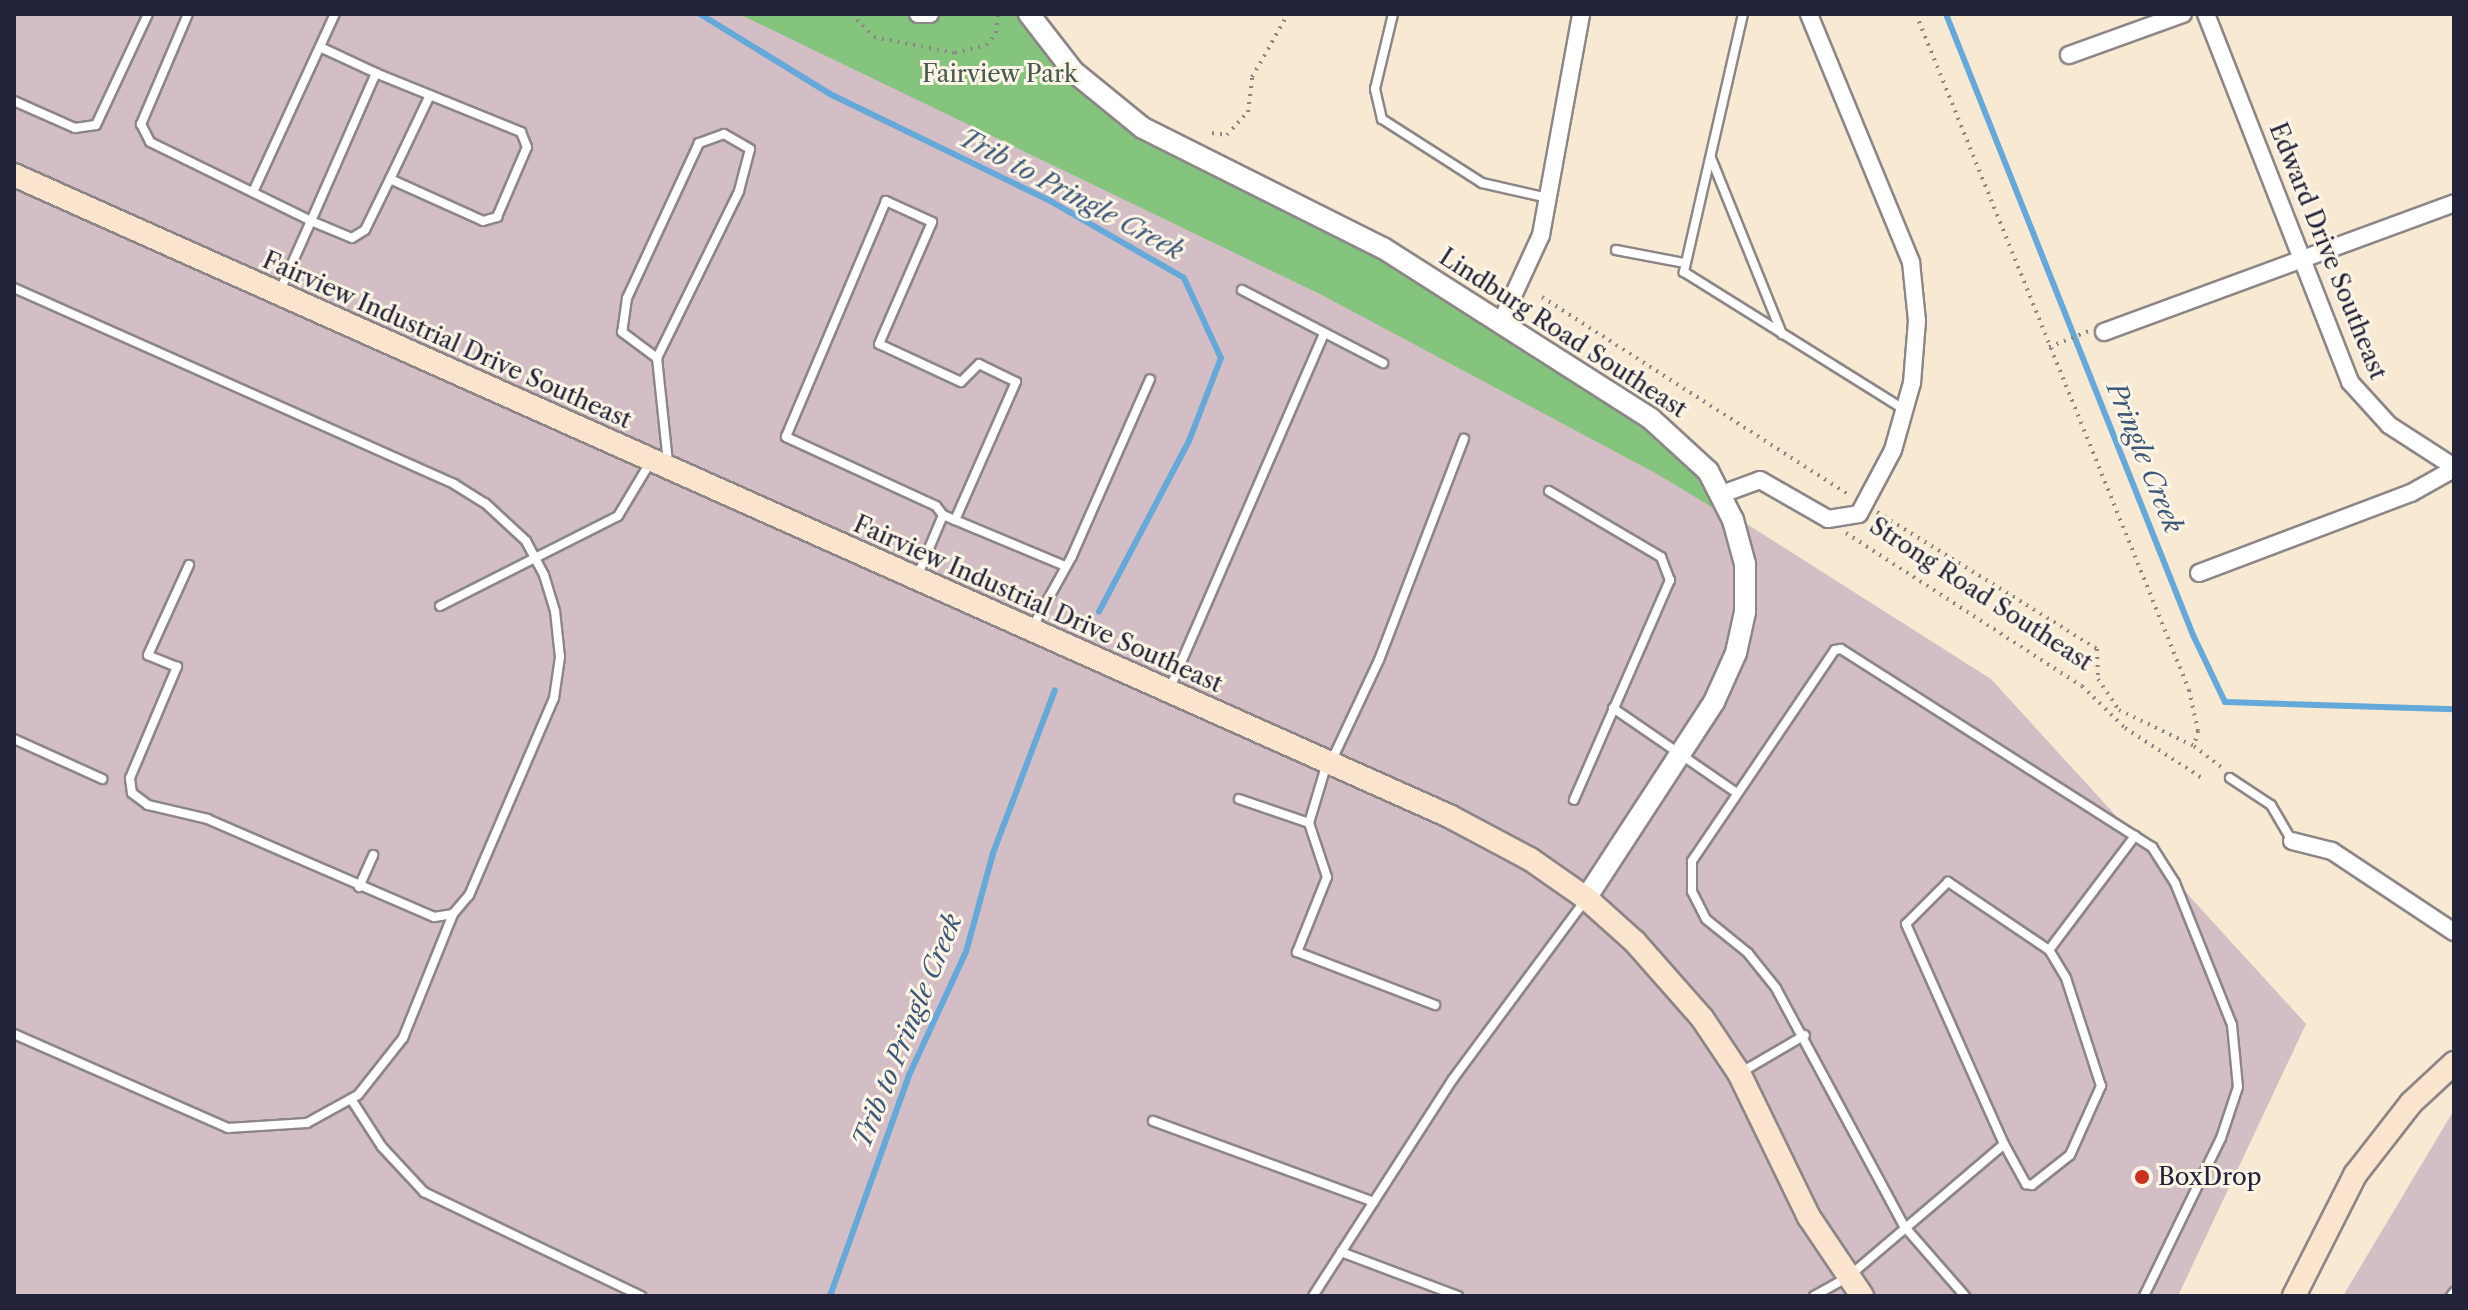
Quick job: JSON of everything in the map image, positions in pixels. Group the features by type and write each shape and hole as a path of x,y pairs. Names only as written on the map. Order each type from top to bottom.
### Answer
{"main road":[{"name":"Fairview Industrial Drive Southeast","path":"14,175 1169,690 1500,842 1586,898 1673,983 1739,1073 1809,1217 1862,1296"},
{"path":"2294,1296 2355,1175 2411,1103 2454,1063"}],"street":[{"path":"918,14 930,14"},
{"name":"Lindburg Road Southeast","path":"1029,14 1073,71 1143,128 1330,219 1501,322 1669,432 1696,456 1722,494 1745,564 1745,612 1728,674 1586,898"},
{"path":"1501,322 1533,260 1548,198 1581,14"},
{"path":"1809,14 1911,262 1917,321 1906,410 1867,507 1837,522"},
{"path":"2069,55 2183,14"},
{"name":"Edward Drive Southeast","path":"2206,14 2350,382 2389,425 2454,468"},
{"path":"2104,332 2454,203"},
{"path":"2199,573 2411,493 2454,468"},
{"name":"Strong Road Southeast","path":"1722,494 1751,481 1769,481 1837,522"},
{"path":"2292,841 2332,851 2454,932"}],"lane":[{"path":"14,101 75,128 96,125 148,14"},
{"path":"188,14 141,124 150,142 352,238 365,230 430,95"},
{"path":"253,192 335,14"},
{"path":"1393,14 1375,89 1382,119 1482,183 1548,198"},
{"path":"1743,14 1684,263 1689,278 1906,410"},
{"path":"320,47 521,132 527,147 497,217 483,221 390,179"},
{"path":"279,293 376,73"},
{"path":"440,606 618,516 660,464 657,358 739,191 750,149 724,134 699,143 627,298 622,332 657,358"},
{"path":"1710,156 1782,335"},
{"path":"955,520 1016,382 979,364 961,382 879,344 932,222 886,201 786,437 936,506 943,515 1065,566"},
{"path":"1616,250 1684,263"},
{"path":"14,288 454,484 513,526 537,558 557,626 554,698 469,895 453,914 403,1038 351,1099 307,1123 228,1128 14,1034"},
{"path":"1242,290 1383,363"},
{"path":"1169,690 1324,333"},
{"path":"1031,629 1065,566 1150,379"},
{"path":"1435,1005 1297,952 1327,877 1309,823 1329,762 1379,660 1464,439"},
{"path":"1549,491 1661,557 1670,580 1574,800"},
{"path":"917,578 943,515"},
{"path":"189,565 148,655 177,667 130,778 132,793 148,805 208,819 434,917 453,914"},
{"path":"1965,1296 1904,1226 1805,1035 1761,966 1716,931 1692,891 1692,861 1735,792 1829,656 1841,649 2135,836 2160,855 2175,883 2232,1025 2239,1064 2232,1112 2144,1296"},
{"path":"1613,708 1677,755 1735,792"},
{"path":"14,739 102,779"},
{"path":"2230,778 2271,805 2292,841"},
{"path":"1239,799 1309,823"},
{"path":"2049,950 2135,836"},
{"path":"359,887 373,855"},
{"path":"1948,882 2049,950 2066,978 2101,1094 2070,1155 2032,1185 2026,1184 2004,1144 1906,924 1948,882"},
{"path":"1313,1296 1453,1079 1586,898"},
{"path":"1739,1073 1805,1035"},
{"path":"351,1099 382,1147 424,1192 641,1296"},
{"path":"1153,1121 1374,1202"},
{"path":"1814,1296 1848,1277 1904,1226 2004,1144"},
{"path":"1341,1252 1458,1296"}],"path":[{"path":"851,14 874,37 955,53 986,45 996,33 998,14"},
{"path":"1212,133 1227,135 1248,112 1252,77 1288,14"},
{"path":"1916,14 2189,690 2198,723 2194,746"},
{"path":"1542,297 1867,507 2097,649 2098,679 2119,710 2194,746 2230,778"},
{"path":"2049,347 2082,333"},
{"name":"Strong Road Southeast","path":"1837,522 1852,539 2082,686 2125,728 2205,780"}],"shaded area":[{"path":"14,14 744,14 1402,305 1991,679 2306,1024 2178,1296 14,1296"},
{"path":"2454,1110 2454,1296 2343,1296"}],"green space":[{"name":"Fairview Park","path":"739,14 1029,14 1117,109 1243,175 1669,432 1733,520 1659,475 1322,295"}],"waterway":[{"name":"Trib to Pringle Creek","path":"700,14 830,94 1052,202 1184,278 1221,358 1189,441 1099,612"},
{"name":"Pringle Creek","path":"1946,14 2193,635 2225,702 2454,709"},
{"name":"Trib to Pringle Creek","path":"830,1296 910,1073 966,952 993,853 1055,690"}],"place":[{"name":"BoxDrop","path":"2142,1177"}]}
